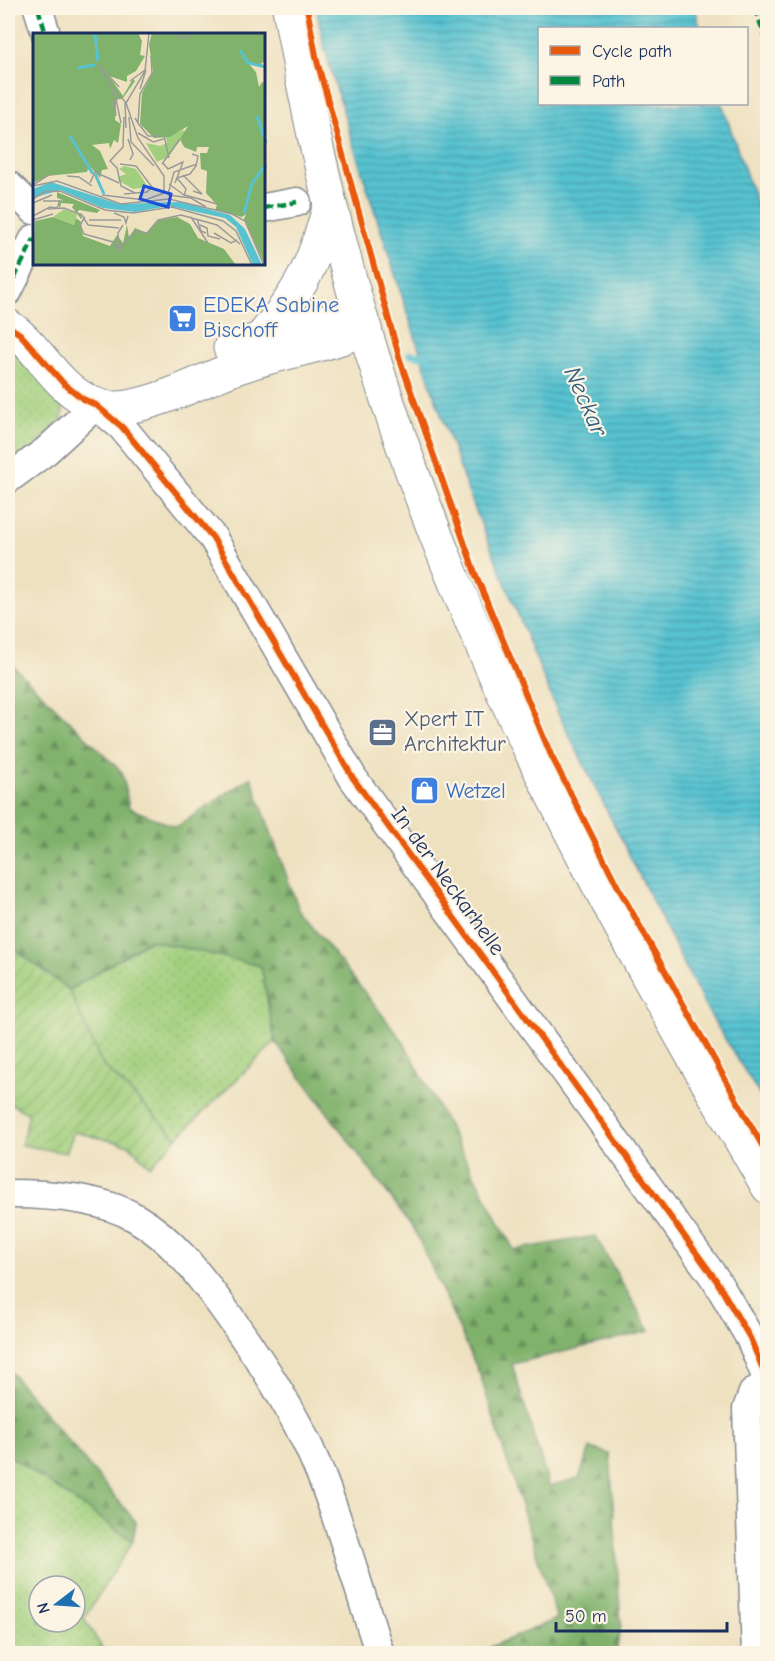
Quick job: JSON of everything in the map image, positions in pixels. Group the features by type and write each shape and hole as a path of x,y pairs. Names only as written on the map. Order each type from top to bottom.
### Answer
{"main road":[{"path":"289,8 330,205 365,329 416,478 478,636 505,698 616,916 705,1079 768,1187"},
{"path":"262,337 297,293 309,271 330,205"},
{"path":"96,405 134,386 262,337 321,321 336,321 365,329"},
{"path":"8,326 20,334 64,384 83,399 96,405 116,408 145,403 241,366 326,345 365,329"}],"street":[{"path":"38,8 46,33"},
{"path":"8,185 33,209"},
{"path":"266,208 297,202"},
{"path":"8,291 33,241"},
{"path":"8,479 46,451 96,405"},
{"name":"In der Neckarhelle","path":"96,405 122,427 213,538 353,778 704,1262 733,1306 768,1382"},
{"path":"8,1194 78,1200 125,1213 150,1226 195,1270 279,1392 308,1448 331,1504 380,1653"},
{"path":"756,1653 747,1408 753,1393 768,1382"}],"green space":[{"path":"8,344 58,398 63,408 62,419 8,474"},
{"path":"8,661 122,772 129,808 176,827 251,777 299,910 403,1041 514,1250 595,1236 650,1331 512,1364 549,1486 579,1478 590,1448 610,1454 621,1624 616,1653 494,1653 490,1647 557,1619 480,1375 414,1229 275,1042 261,966 150,940 69,990 8,944"},
{"path":"150,939 261,966 275,1042 177,1138 102,1064 69,990"},
{"path":"8,944 69,990 102,1064 177,1138 150,1166 129,1145 74,1132 66,1153 21,1145 29,1114 8,1102"},
{"path":"8,1369 136,1522 133,1541 10,1456 8,1458"},
{"path":"10,1456 133,1541 87,1613 87,1574 27,1574 27,1634 87,1634 87,1623 105,1653 8,1654 8,1458"}],"water":[{"name":"Neckar","path":"316,8 695,8 700,27 538,27 538,105 722,105 767,235 767,1107 706,1008 557,711 469,494 429,380 325,50"}],"waterway":[{"path":"410,354 428,357"}],"marked path":[{"path":"38,8 46,33"},
{"path":"755,8 768,46"},
{"path":"266,208 297,202"},
{"path":"8,291 33,241"}],"cycle path":[{"path":"307,8 317,61 400,360 475,573 551,755 617,885 768,1156"},
{"path":"8,326 20,334 64,384 83,399 96,405 122,427 213,538 353,778 716,1280 750,1338 768,1381"}],"place":[{"name":"EDEKA Sabine Bischoff","path":"182,318"},
{"name":"Xpert IT Architektur","path":"383,732"},
{"name":"Wetzel","path":"425,791"}]}
